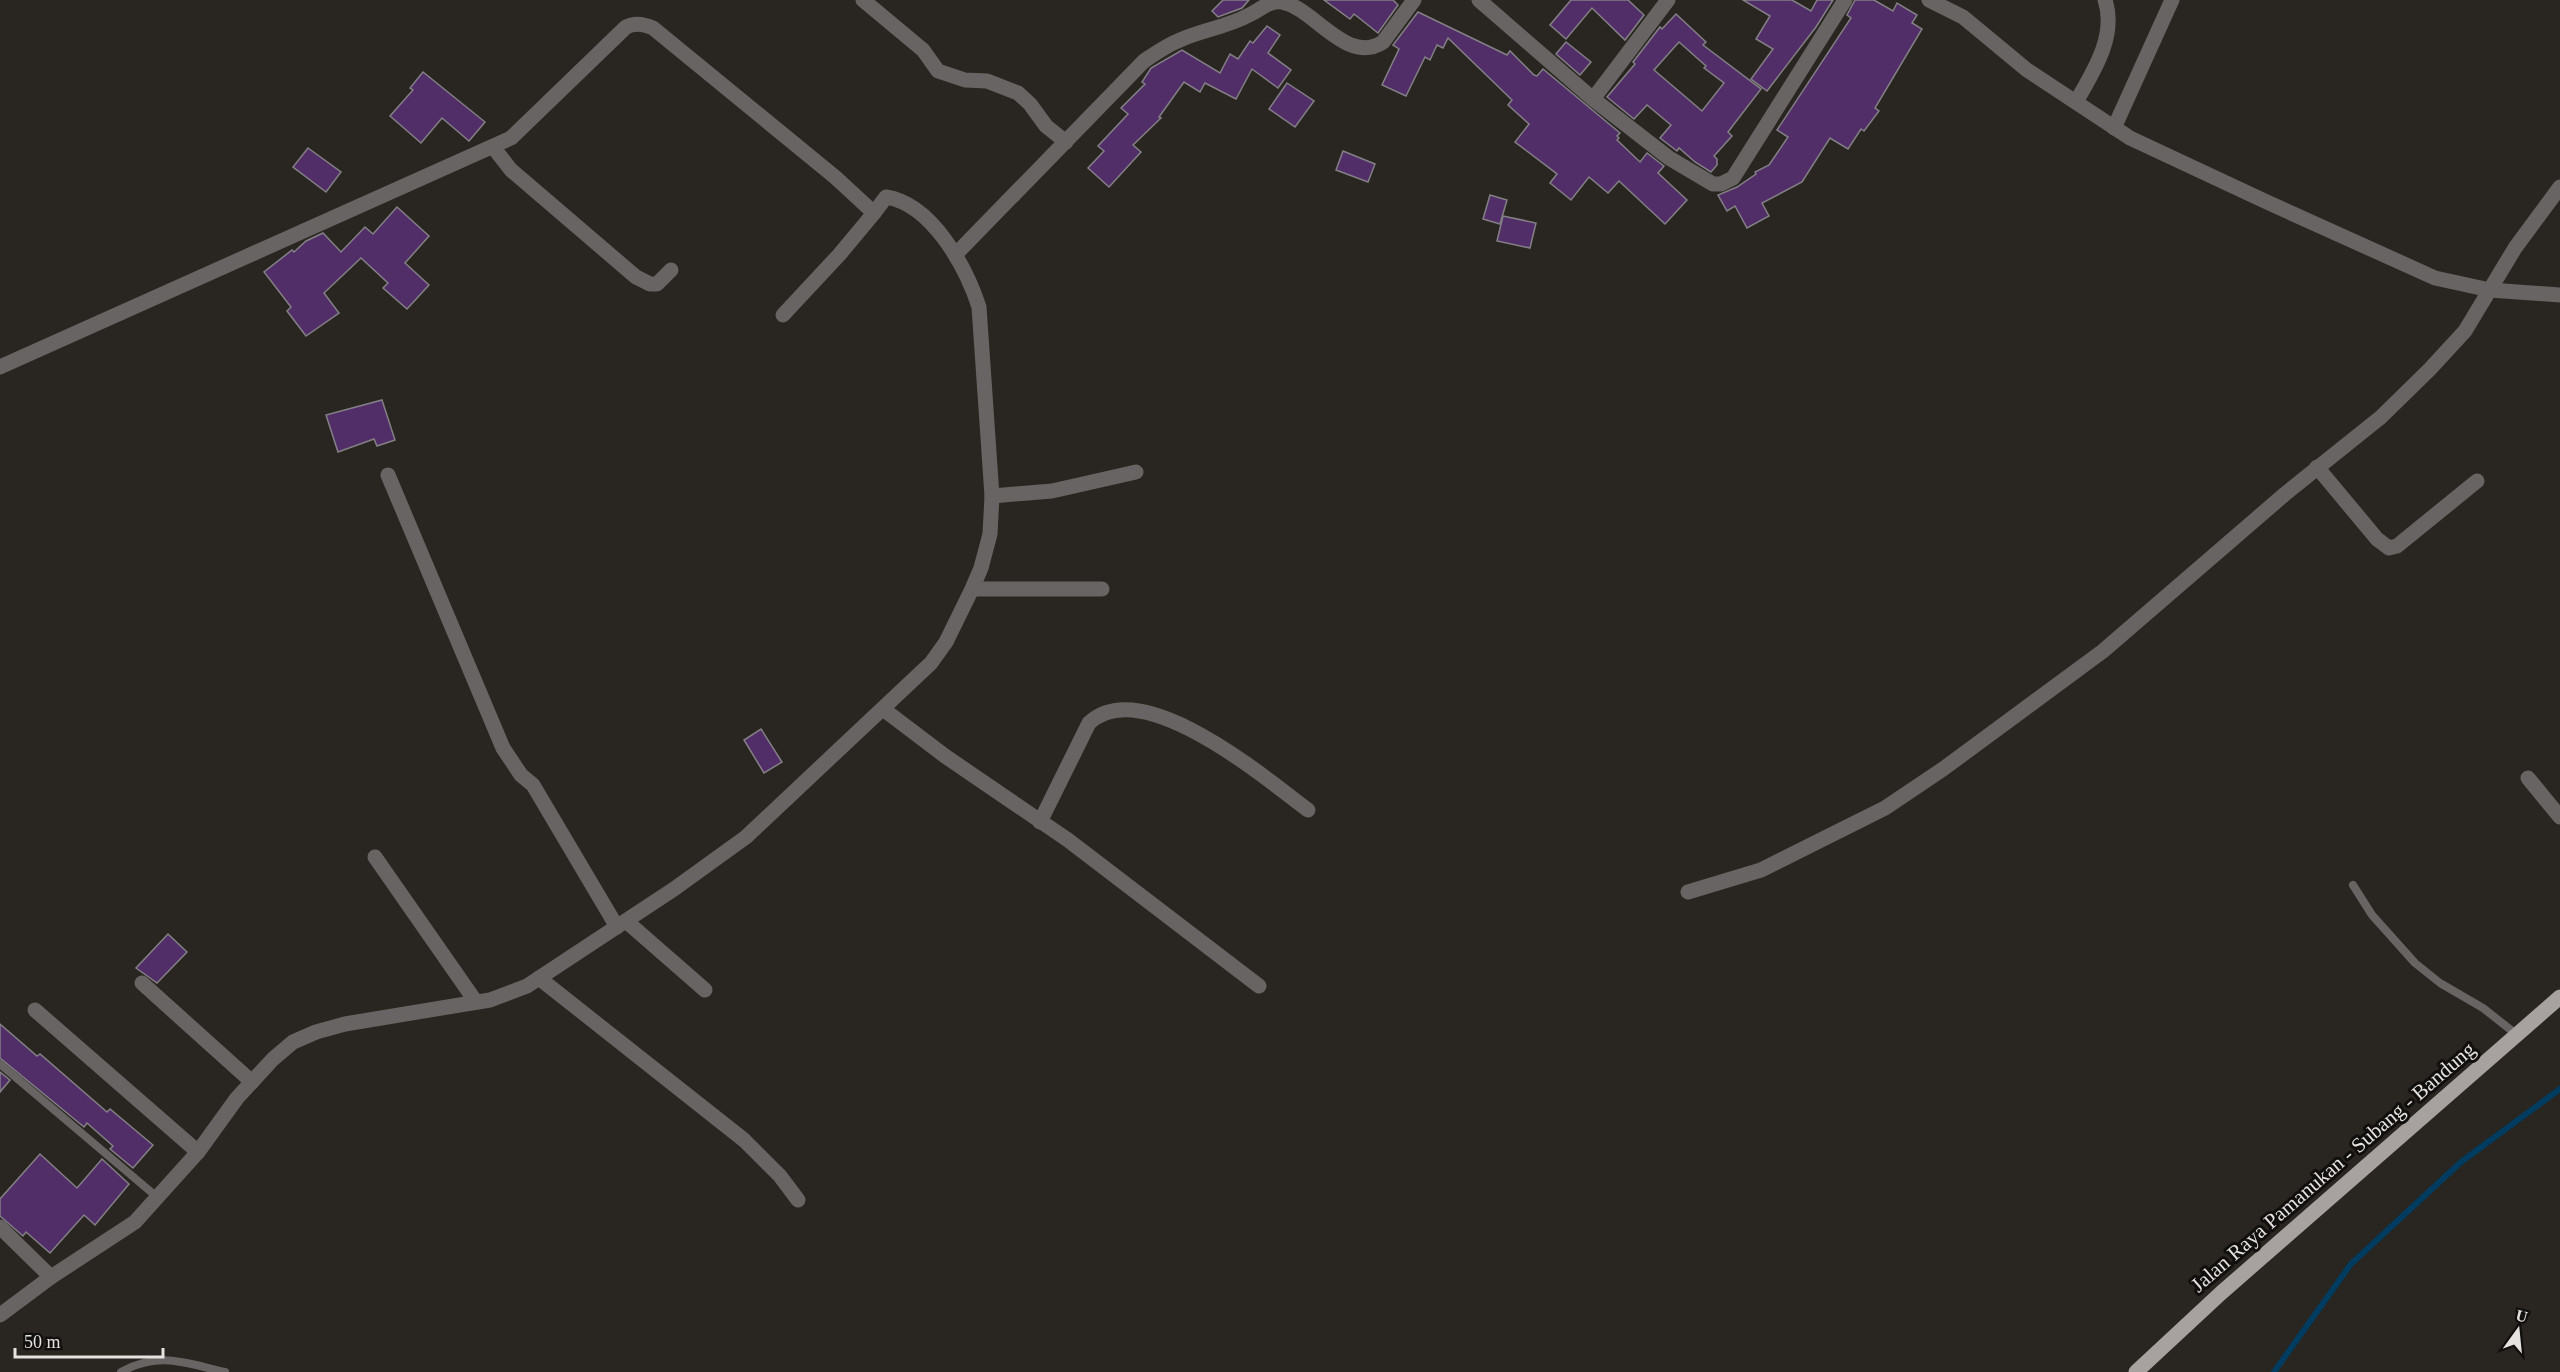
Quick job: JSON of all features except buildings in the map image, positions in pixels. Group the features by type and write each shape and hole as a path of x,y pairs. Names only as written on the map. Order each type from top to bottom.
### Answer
{"main road":[{"name":"Jalan Raya Pamanukan - Subang - Bandung","path":"2136,1372 2221,1293 2560,997"}],"street":[{"path":"863,0 923,50 938,70 965,80 987,81 1017,93 1030,104 1046,126 1066,142"},
{"path":"956,254 1144,61 1179,40 1225,26 1273,2 1281,2 1291,5 1334,36 1350,44 1376,47 1383,42 1414,0"},
{"path":"1479,0 1593,99 1669,158 1707,182 1717,184 1733,178 1845,0"},
{"path":"1593,99 1668,0"},
{"path":"1929,0 1964,17 2027,70 2130,138 2269,203 2435,278 2490,290 2560,295"},
{"path":"2076,102 2092,73 2107,35 2109,21 2105,0"},
{"path":"2114,128 2172,0"},
{"path":"0,367 511,138 631,24 645,24 653,28 835,177 874,213"},
{"path":"493,147 511,170 636,278 650,284 657,284 671,270"},
{"path":"1688,892 1761,870 1885,808 1943,769 2103,651 2317,467 2381,417 2430,369 2465,331 2515,248 2560,187"},
{"path":"0,1315 51,1277 135,1222 198,1152 237,1098 273,1059 293,1042 316,1032 345,1024 477,1002 509,994 539,978 622,924 746,837 931,663 946,642 972,589 981,568 990,534 992,496 979,306 971,283 956,254 924,217 904,202 886,197 839,255 783,315"},
{"path":"2317,467 2377,539 2389,548 2397,546 2477,481"},
{"path":"992,496 1052,491 1136,472"},
{"path":"388,475 502,748 521,775 533,785 622,924 705,990"},
{"path":"972,589 1102,589"},
{"path":"883,709 945,756 1068,840 1259,986"},
{"path":"1040,822 1089,723 1096,716 1104,713 1125,710 1159,716 1179,723 1207,738 1308,810"},
{"path":"2528,778 2558,808"},
{"path":"375,857 477,1002"},
{"path":"539,978 744,1140 780,1176 798,1200"},
{"path":"142,983 252,1082"},
{"path":"35,1010 198,1152"},
{"path":"0,1227 51,1277"}],"lane":[{"path":"2353,885 2372,915 2415,963 2440,983 2483,1008 2516,1035"},
{"path":"0,1064 157,1197"},
{"path":"121,1372 145,1361 164,1359 225,1372"},
{"path":"174,1372 183,1363"}],"waterway":[{"path":"2274,1372 2351,1264 2461,1162 2560,1089"}]}
